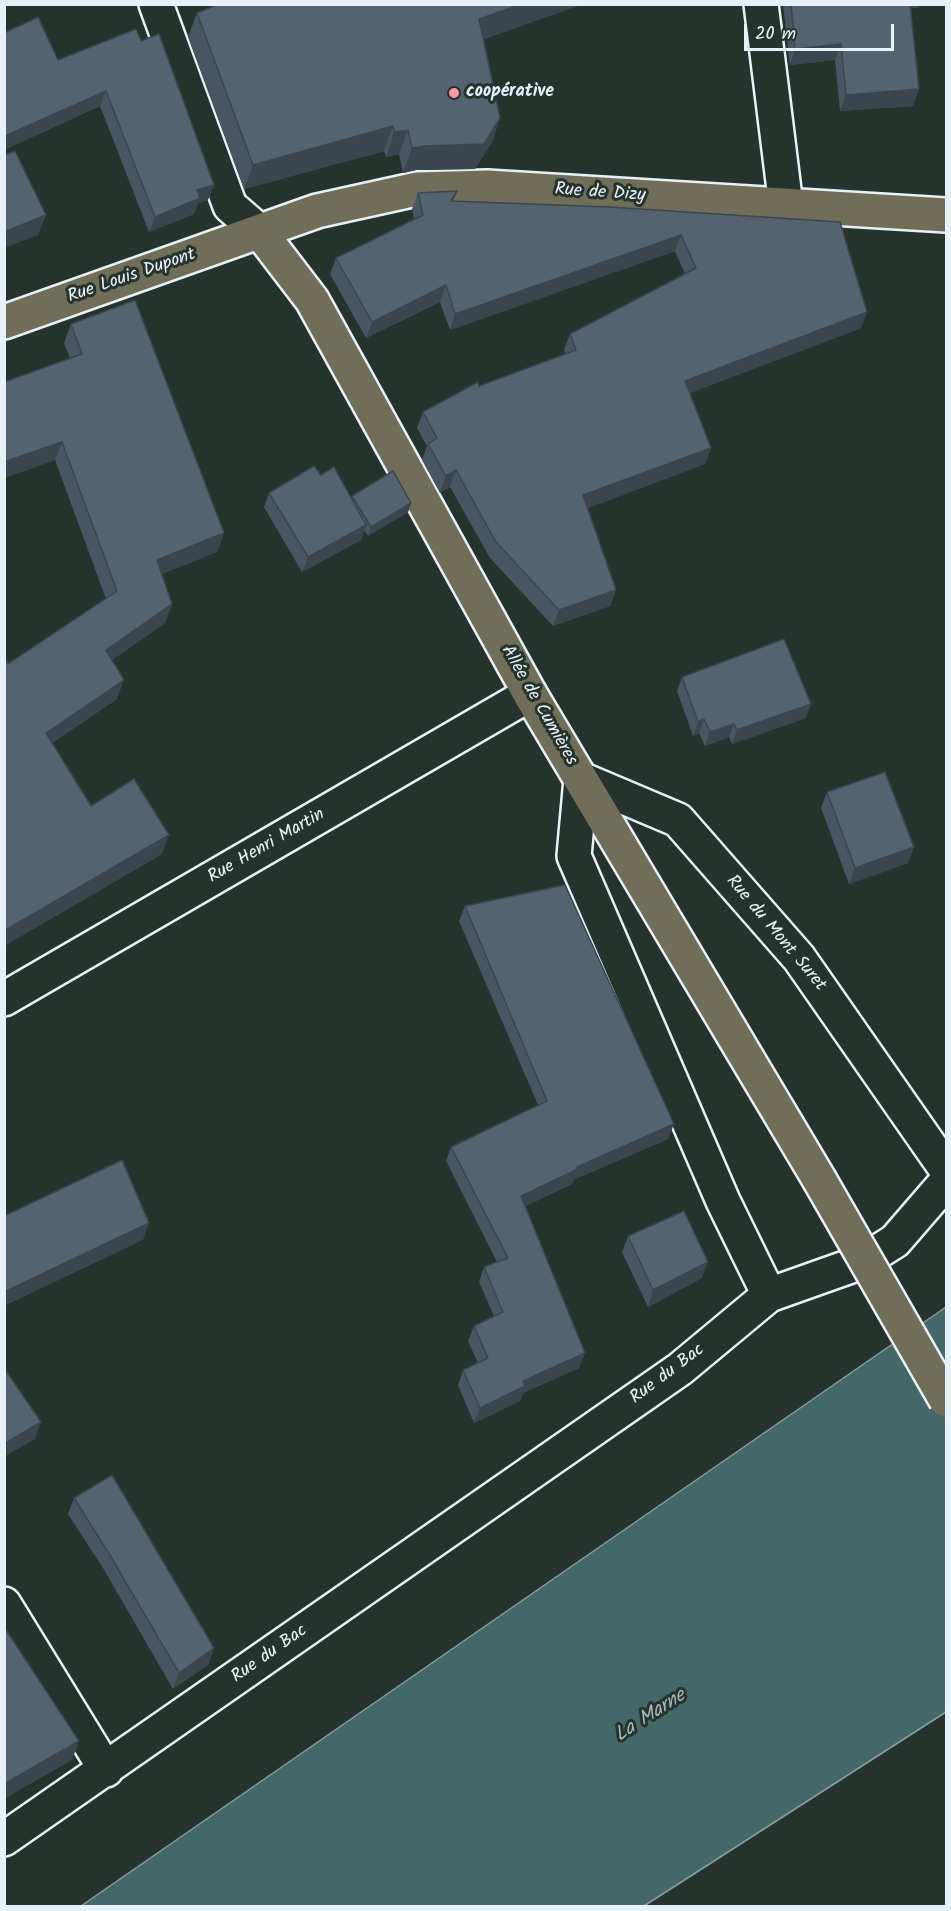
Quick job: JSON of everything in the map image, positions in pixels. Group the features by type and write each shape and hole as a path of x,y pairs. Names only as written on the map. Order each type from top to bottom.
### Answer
{"main road":[{"name":"Rue de Dizy","path":"260,232 317,210 417,189 487,187 946,216"},
{"name":"Rue Louis Dupont","path":"4,322 260,232"},
{"name":"Allée de Cumières","path":"260,232 312,300 530,694 819,1179 946,1400"}],"street":[{"path":"156,4 230,206 260,232"},
{"path":"761,4 786,206"},
{"name":"Rue Henri Martin","path":"4,999 530,694"},
{"path":"581,779 574,856 723,1201 768,1295 862,1262 895,1241 946,1182"},
{"name":"Rue du Mont Suret","path":"581,779 678,820 799,958 946,1169"},
{"name":"Rue du Bac","path":"4,1839 680,1369 768,1295"},
{"path":"4,1604 106,1770"}],"water":[{"name":"La Marne","path":"946,1307 946,1712 644,1906 81,1906"}],"building":[{"path":"219,4 522,4 479,19 500,118 484,144 412,148 408,130 394,132 393,126 253,165 197,13"},
{"path":"791,4 910,4 919,89 846,95 841,44 795,49"},
{"path":"38,17 58,60 136,29 141,41 159,34 214,185 197,190 200,198 155,217 106,91 5,136 4,33"},
{"path":"15,151 46,215 4,232 4,155"},
{"path":"457,191 451,201 609,207 840,222 867,312 685,381 711,448 583,495 616,590 559,610 496,542 456,470 446,476 428,444 437,438 423,412 478,382 479,386 576,350 570,334 696,268 681,235 455,314 446,285 372,322 336,258 423,215 418,193"},
{"path":"135,300 224,533 157,560 172,604 106,650 124,680 46,733 91,806 134,779 169,835 4,931 4,655 8,664 117,591 62,442 4,462 4,382 82,354 71,324"},
{"path":"314,466 321,475 334,467 366,525 308,557 269,493"},
{"path":"393,471 411,503 371,527 352,496"},
{"path":"784,639 811,704 737,730 734,724 710,732 704,719 698,722 682,677"},
{"path":"885,772 914,847 855,868 827,792"},
{"path":"565,885 674,1124 577,1167 578,1169 521,1196 585,1353 523,1381 525,1386 480,1408 463,1370 488,1358 474,1326 503,1312 484,1267 508,1258 451,1147 547,1101 465,906"},
{"path":"122,1160 149,1223 4,1292 4,1216"},
{"path":"684,1211 708,1262 653,1290 628,1236"},
{"path":"4,1368 41,1422 4,1444"},
{"path":"112,1475 214,1648 179,1673 74,1498"},
{"path":"4,1627 79,1741 4,1784"}],"place":[{"name":"coopérative","path":"454,93"}]}
